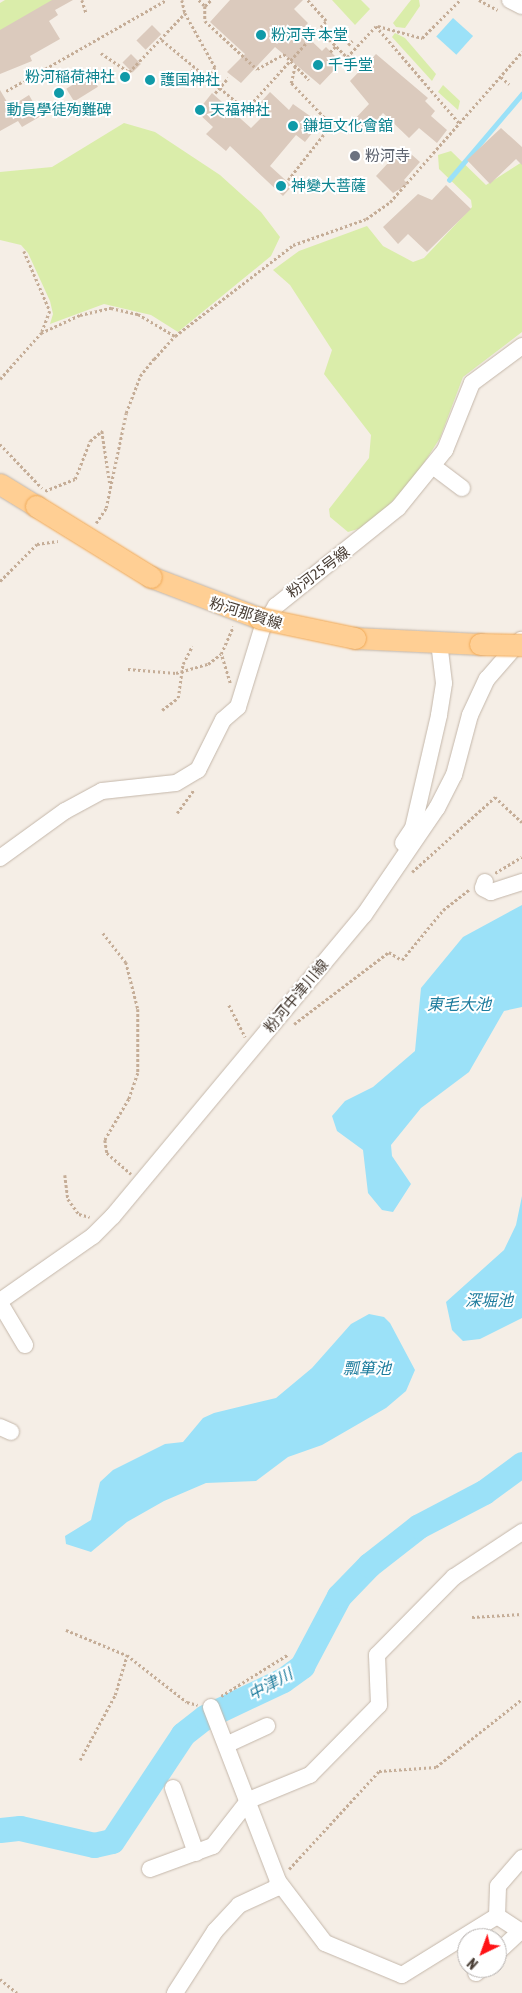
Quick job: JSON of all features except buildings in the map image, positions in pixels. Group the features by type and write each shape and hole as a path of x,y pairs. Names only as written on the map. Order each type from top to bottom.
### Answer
{"main road":[{"name":"粉河那賀線","path":"0,484 40,498 151,577 239,612 355,638 439,644 522,645"}],"street":[{"path":"510,0 522,6"},
{"name":"粉河25号線","path":"0,858 64,810 102,791 188,779 209,754 223,720 238,707 262,629 276,606 299,583 368,536 434,467 472,383 522,346"},
{"path":"434,467 462,488"},
{"name":"粉河中津川線","path":"0,1302 93,1236 113,1216 393,876 448,788 470,715 488,679 522,638"},
{"path":"393,876 387,868 413,828 439,715 444,683 439,644"},
{"path":"485,882 484,888 491,892 522,882"},
{"path":"0,1302 25,1345"},
{"path":"150,1869 213,1846 249,1800 310,1775 379,1705 377,1655 454,1578 522,1532"},
{"path":"210,1705 227,1741 278,1881 325,1943 392,1974 411,1971 497,1916"},
{"path":"227,1741 267,1726"},
{"path":"173,1788 196,1853"},
{"path":"497,1916 498,1886 522,1858"},
{"path":"175,1993 215,1930 239,1905 276,1888 278,1881"},
{"path":"497,1916 521,1931 507,1944"}],"path":[{"path":"82,0 86,12"},
{"path":"6,91 166,0"},
{"path":"182,0 185,14 215,67 210,79"},
{"path":"200,0 206,6"},
{"path":"211,0 206,6 205,21 256,69 284,54 309,80"},
{"path":"240,116 288,59 326,21 307,0"},
{"path":"376,26 422,38 460,0"},
{"path":"101,53 129,72 162,40 185,14"},
{"path":"319,29 347,57 376,26"},
{"path":"376,26 459,123"},
{"path":"162,40 245,109"},
{"path":"348,46 352,41"},
{"path":"330,52 336,46"},
{"path":"88,529 106,508 126,413 140,376 175,336 293,246 366,219 390,202 522,52"},
{"path":"288,180 331,125 291,84 295,66"},
{"path":"191,72 194,68"},
{"path":"501,77 509,84"},
{"path":"215,93 228,78"},
{"path":"0,379 41,333 50,311 24,252"},
{"path":"41,333 80,315 111,308 138,314 175,336"},
{"path":"0,444 40,498 74,479 90,441 102,431 111,485"},
{"path":"0,581 37,544 68,540"},
{"path":"128,669 181,672 208,664 222,654 239,612"},
{"path":"162,710 178,698 181,672 192,646"},
{"path":"222,654 232,692"},
{"path":"393,876 414,871 495,797 522,822"},
{"path":"290,1027 389,952 402,960 443,910 522,857"},
{"path":"103,933 126,962 134,983 139,1060 134,1087 108,1132 104,1147 141,1183"},
{"path":"230,1005 241,1031 254,1045"},
{"path":"65,1175 68,1199 79,1214 113,1216"},
{"path":"472,1617 522,1614"},
{"path":"66,1630 127,1656 187,1702 210,1705 287,1656"},
{"path":"80,1760 115,1696 127,1656"},
{"path":"278,1881 374,1775 436,1767 522,1699"},
{"path":"0,1979 17,1993"}],"green space":[{"path":"5,0 63,0 49,15 0,45 0,3"},
{"path":"332,0 361,0 370,9 355,25"},
{"path":"411,0 419,0 420,6 405,28 396,27 393,23"},
{"path":"395,33 405,38 436,74 432,81 392,37"},
{"path":"443,85 460,101 458,110 438,92"},
{"path":"124,123 155,132 220,175 261,212 280,237 271,256 178,332 151,315 104,304 50,324 53,314 50,301 28,253 21,245 0,240 0,172 52,167"},
{"path":"451,151 486,185 522,162 522,332 463,377 440,438 417,474 388,506 361,528 348,532 330,517 329,509 369,458 371,435 324,374 332,350 290,285 273,270 299,251 367,226 383,246 413,262 424,258 472,207 471,200 439,169 438,155"}],"water":[{"path":"453,18 473,36 456,55 436,37"},
{"name":"東毛大池","path":"522,905 522,1007 504,1011 469,1072 421,1108 391,1145 392,1156 411,1184 393,1212 382,1210 368,1193 363,1150 337,1131 332,1116 345,1101 373,1087 415,1051 421,988 463,937"},
{"name":"深堀池","path":"522,1196 522,1318 480,1339 463,1341 452,1330 446,1302 504,1250 516,1225"},
{"name":"瓢箪池","path":"369,1314 384,1317 390,1323 415,1370 406,1391 386,1408 322,1445 288,1457 256,1481 206,1483 164,1501 127,1522 91,1552 66,1544 65,1536 91,1520 100,1482 113,1470 165,1444 183,1442 203,1418 214,1413 276,1398 312,1368 351,1324"}],"waterway":[{"path":"449,180 522,94"},
{"name":"中津川","path":"0,1830 20,1828 94,1845 112,1841 183,1734 205,1717 283,1680 302,1666 339,1596 369,1565 419,1526 484,1492 522,1464"}],"place":[{"name":"粉河寺 本堂","path":"261,35"},
{"name":"千手堂","path":"318,65"},
{"name":"粉河稲荷神社","path":"125,77"},
{"name":"護国神社","path":"150,80"},
{"name":"動員學徒殉難碑","path":"59,93"},
{"name":"天福神社","path":"200,110"},
{"name":"鎌垣文化會舘","path":"293,126"},
{"name":"粉河寺","path":"355,156"},
{"name":"神變大菩薩","path":"281,186"}]}
